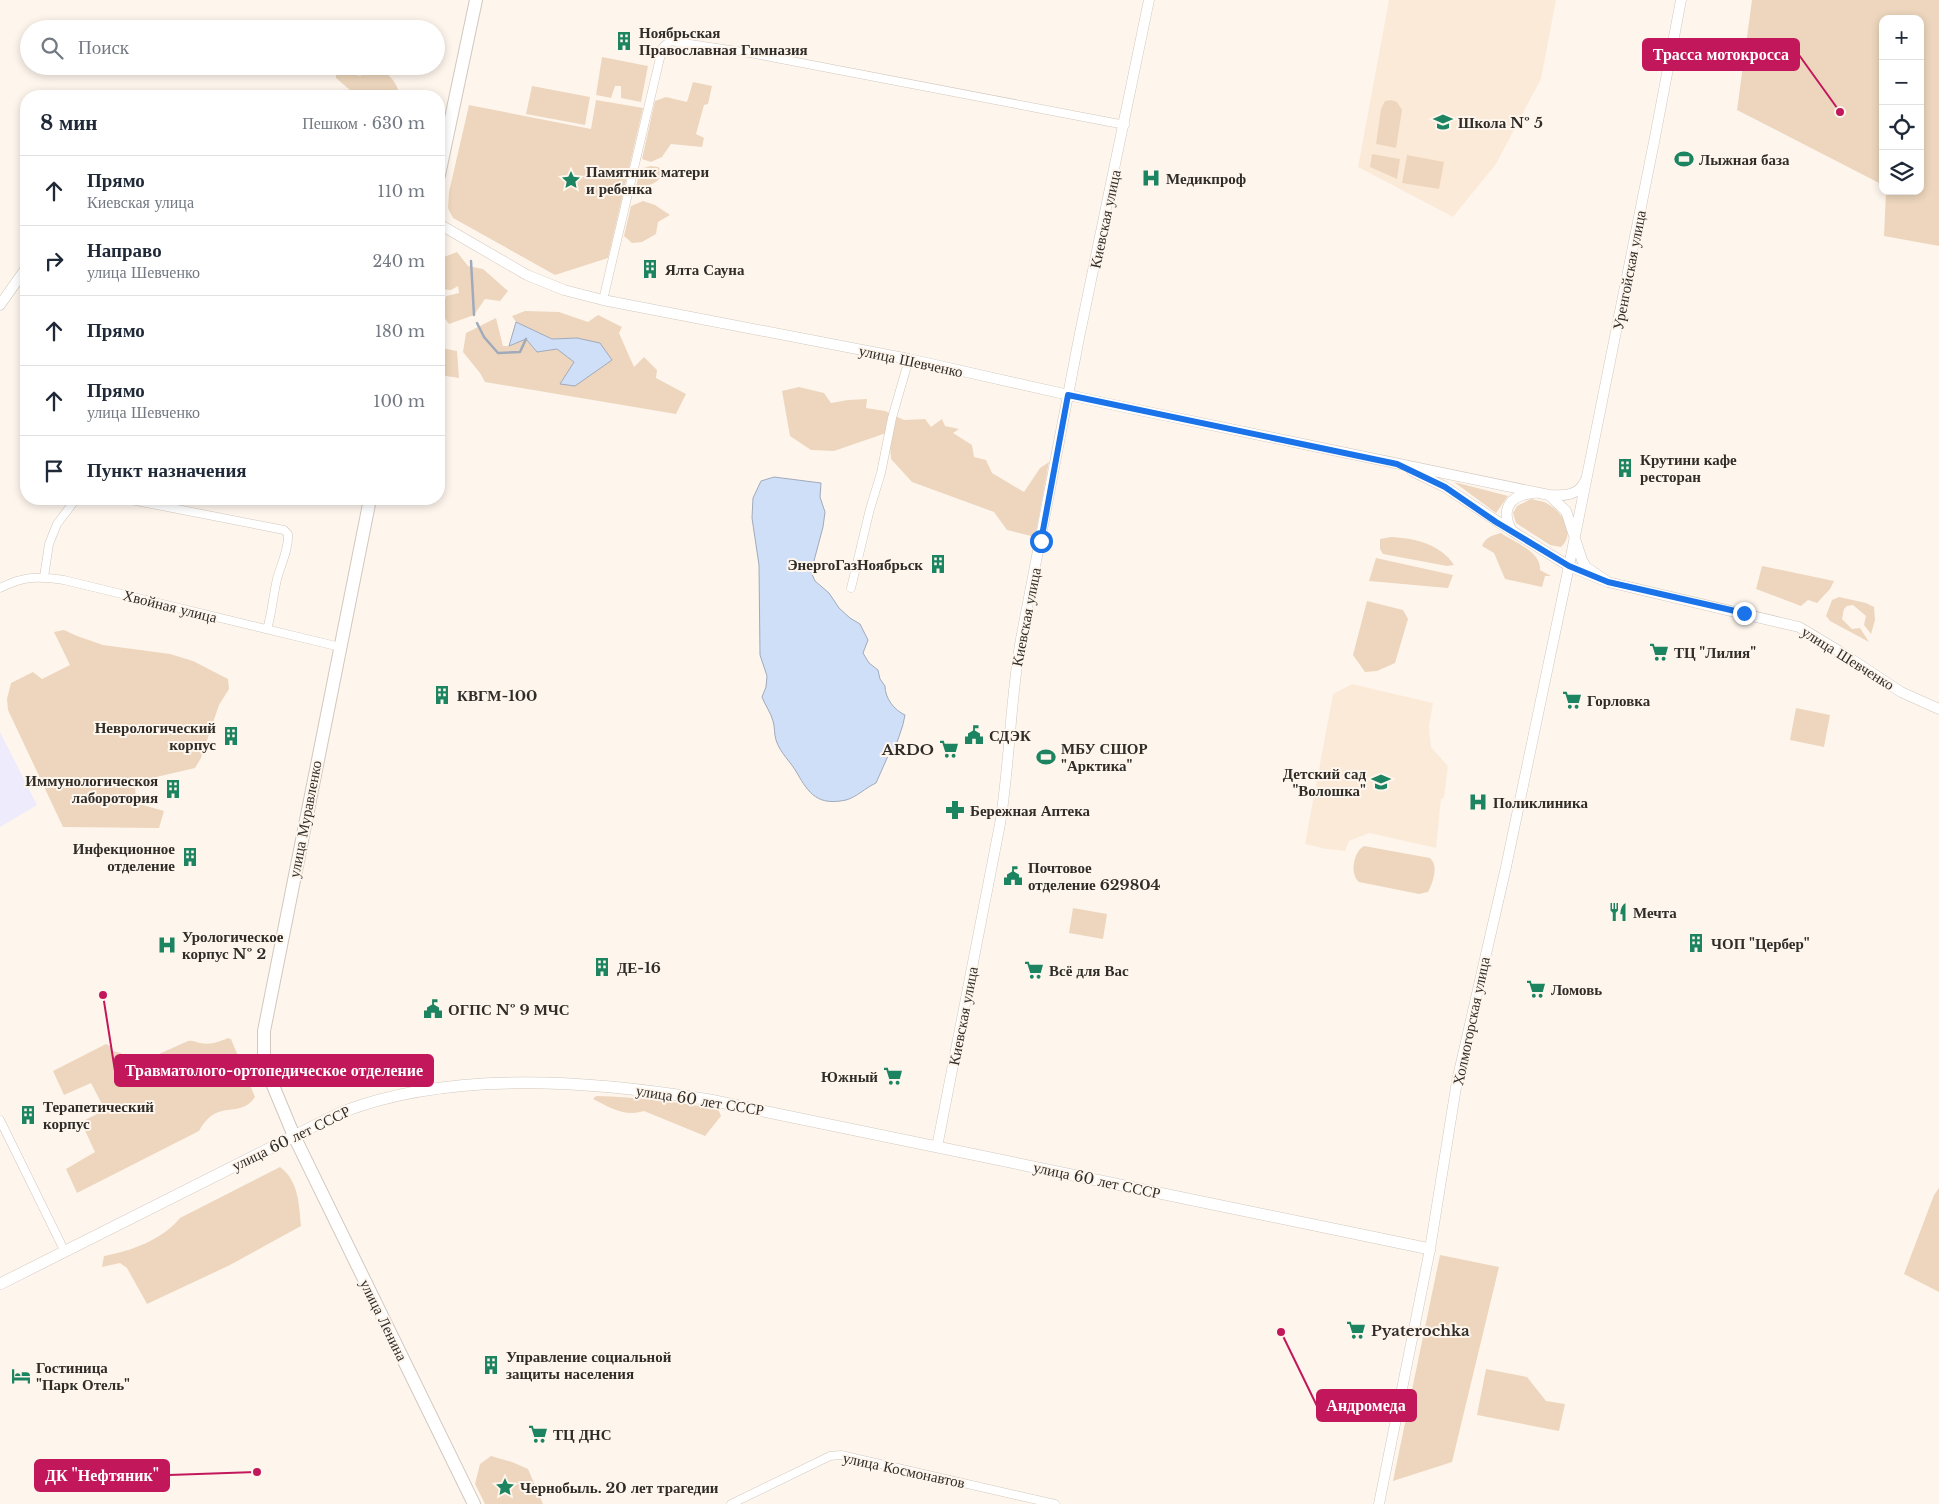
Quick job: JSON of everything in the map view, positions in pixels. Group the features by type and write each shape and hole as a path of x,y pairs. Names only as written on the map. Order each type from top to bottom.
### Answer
{"main road":[{"path":"445,147 476,0"},
{"name":"улица Муравленко","path":"294,1136 267,1071 264,1056 264,1031 369,505"},
{"name":"улица 60 лет СССР","path":"0,1284 342,1112 365,1103 404,1094 467,1086 560,1084 629,1088 710,1100 1430,1248"},
{"name":"улица Ленина","path":"294,1136 474,1504"}],"street":[{"name":"Киевская улица","path":"937,1147 1000,824 1008,772 1013,694 1017,666 1068,395 1125,125 1149,0"},
{"name":"Уренгойская улица","path":"1574,540 1681,0"},
{"path":"603,300 659,62 663,47 670,40 1125,125"},
{"name":"улица Шевченко","path":"445,227 527,275 564,290 603,300 909,360 1397,464"},
{"path":"0,305 20,277"},
{"path":"852,588 870,509 881,473 892,418 909,360"},
{"path":"1397,464 1564,496 1577,491 1584,484 1588,473"},
{"path":"1397,464 1445,487 1540,550 1569,566 1608,582"},
{"path":"1512,531 1506,518 1507,508 1510,503 1525,494 1546,494 1566,511 1572,526 1574,540 1586,567 1608,582"},
{"path":"44,577 49,544 56,524 71,505"},
{"path":"157,505 284,530 288,534 288,541 266,629"},
{"path":"1540,550 1561,554 1569,550 1574,540"},
{"name":"Холмогорская улица","path":"1378,1504 1430,1248 1457,1081 1507,859 1574,540"},
{"name":"Хвойная улица","path":"0,588 24,578 44,577 340,647"},
{"name":"улица Шевченко","path":"1608,582 1799,627 1901,692 1939,709"},
{"path":"0,1120 65,1252"},
{"name":"улица Космонавтов","path":"731,1504 830,1456 841,1455 1055,1504"}],"shaded area":[{"name":"Школа № 5","path":"1389,0 1556,0 1541,79 1496,164 1453,217 1358,167"},
{"path":"1752,0 1939,0 1939,246 1884,236 1886,195 1924,195 1924,15 1879,15 1879,183 1737,110"},
{"path":"602,57 648,66 641,102 621,98 621,86 615,86 611,98 596,95"},
{"path":"336,75 388,75 394,81 398,90 350,90 336,78"},
{"path":"693,82 712,86 708,104 704,105 696,134 704,138 702,147 671,144 662,157 651,162 642,159 655,101 666,97 687,102"},
{"path":"532,86 590,97 585,125 526,114"},
{"path":"596,100 643,108 608,258 555,275 453,218 448,208 449,192 469,105 591,129"},
{"path":"1385,101 1397,102 1402,110 1396,148 1376,144 1381,109"},
{"path":"1372,154 1400,159 1397,179 1370,167"},
{"path":"1407,155 1444,162 1439,189 1402,183"},
{"path":"651,166 662,170 657,181 649,185 636,187 640,169"},
{"path":"643,201 655,205 670,215 658,222 656,234 642,242 632,243 624,236 631,206"},
{"path":"457,252 468,266 483,269 508,291 500,301 485,299 474,315 449,324 445,318 446,296 459,293 458,286 451,290 445,290 445,257"},
{"path":"525,311 559,312 588,322 598,315 622,327 619,333 634,367 644,357 657,370 656,378 686,394 676,414 485,382 463,352 466,333 496,318 503,346 509,346 526,339 537,352 557,349 574,362 560,384 612,360 577,338 552,339 516,322 512,316"},
{"path":"445,349 457,351 459,378 445,376"},
{"path":"799,387 824,393 831,403 867,399 866,408 885,411 904,420 925,419 931,427 942,419 945,426 959,429 953,433 972,445 974,457 986,460 992,473 1024,492 1040,468 1049,462 1035,537 1007,530 994,512 912,482 891,459 889,432 834,451 811,450 790,436 782,391"},
{"path":"1454,482 1508,496 1496,513"},
{"path":"1531,499 1550,505 1561,515 1567,528 1567,535 1566,541 1561,547 1550,545 1516,523 1513,513 1517,506"},
{"path":"1501,533 1532,553 1537,558 1540,570 1551,576 1545,576 1542,587 1505,579 1494,553 1482,546 1489,537"},
{"path":"1391,537 1418,541 1434,547 1449,558 1454,565 1447,566 1383,554 1380,549 1380,539"},
{"path":"1376,558 1453,575 1448,588 1369,581"},
{"path":"1762,566 1834,581 1830,589 1817,603 1808,600 1801,606 1756,589"},
{"path":"1839,597 1866,603 1874,607 1875,620 1871,634 1864,625 1866,616 1853,605 1847,606 1844,609 1842,619 1852,629 1860,628 1869,642 1830,621 1826,616 1832,600"},
{"path":"1367,601 1403,610 1408,619 1395,663 1377,671 1365,672 1353,655"},
{"path":"64,630 103,645 170,654 193,661 228,679 229,689 219,705 201,758 195,768 135,782 136,803 164,811 159,828 63,827 8,710 7,699 11,683 33,672 42,679 70,665 54,632"},
{"name":"Детский сад \"Волошка\"","path":"1352,684 1433,703 1429,726 1431,747 1448,766 1444,798 1441,799 1436,848 1369,833 1349,841 1345,851 1305,844 1333,694"},
{"path":"1796,708 1830,715 1824,747 1790,740"},
{"path":"0,732 37,805 0,827"},
{"path":"1364,846 1430,858 1433,861 1435,870 1428,892 1419,894 1359,882 1354,874 1354,863 1355,857"},
{"path":"1073,908 1107,914 1103,939 1069,933"},
{"path":"228,1038 231,1039 255,1097 250,1103 240,1108 223,1111 211,1116 199,1131 77,1193 66,1169 95,1152 81,1122 105,1110 91,1083 64,1095 53,1071 106,1044 110,1046 112,1051 121,1053 128,1064 132,1066 188,1041 208,1044"},
{"path":"596,1096 703,1106 718,1109 721,1116 705,1136 644,1111 630,1113 618,1111 593,1099"},
{"path":"280,1167 291,1179 297,1194 301,1226 230,1265 147,1304 127,1268 120,1263 102,1267 104,1256 135,1248 155,1238 173,1226 180,1218"},
{"path":"1939,1188 1939,1292 1904,1274 1934,1195"},
{"path":"1440,1255 1499,1267 1452,1462 1393,1481"},
{"path":"1486,1369 1527,1377 1546,1401 1565,1404 1559,1431 1477,1415"},
{"path":"491,1456 528,1469 543,1504 485,1504 475,1484 480,1464"}],"water":[{"path":"516,322 552,339 577,338 600,343 612,360 575,386 560,384 574,362 557,349 537,352 526,339 509,346"},
{"path":"774,477 821,483 820,497 825,512 811,572 815,581 829,593 839,608 860,624 868,640 863,653 869,663 878,670 891,703 905,715 894,753 888,756 876,783 846,800 821,800 810,792 778,745 772,718 762,697 766,687 767,676 760,655 759,565 752,518 753,498 761,481"}],"waterway":[{"path":"471,261 474,315"},
{"path":"477,323 484,337 498,353 520,352 526,339"}],"place":[{"name":"Ноябрьская Православная Гимназия","path":"624,41"},
{"name":"Трасса мотокросса","path":"1840,112"},
{"name":"Школа № 5","path":"1443,122"},
{"name":"Лыжная база","path":"1684,159"},
{"name":"Медикпроф","path":"1151,178"},
{"name":"Памятник матери и ребенка","path":"571,180"},
{"name":"Ялта Сауна","path":"650,269"},
{"name":"Крутини кафе ресторан","path":"1625,468"},
{"name":"ЭнергоГазНоябрьск","path":"938,564"},
{"name":"ТЦ \"Лилия\"","path":"1659,652"},
{"name":"КВГМ-100","path":"442,695"},
{"name":"Горловка","path":"1572,700"},
{"name":"СДЭК","path":"974,735"},
{"name":"Неврологический корпус","path":"231,736"},
{"name":"ARDO","path":"949,749"},
{"name":"МБУ СШОР \"Арктика\"","path":"1046,757"},
{"name":"Детский сад \"Волошка\"","path":"1381,782"},
{"name":"Иммунологическоя лаборотория","path":"173,789"},
{"name":"Поликлиника","path":"1478,802"},
{"name":"Бережная Аптека","path":"955,810"},
{"name":"Инфекционное отделение","path":"190,857"},
{"name":"Почтовое отделение 629804","path":"1013,876"},
{"name":"Мечта","path":"1618,912"},
{"name":"ЧОП \"Цербер\"","path":"1696,943"},
{"name":"Урологическое корпус № 2","path":"167,945"},
{"name":"ДЕ-16","path":"602,967"},
{"name":"Всё для Вас","path":"1034,970"},
{"name":"Ломовь","path":"1536,989"},
{"name":"Травматолого-ортопедическое отделение","path":"103,995"},
{"name":"ОГПС № 9 МЧС","path":"433,1009"},
{"name":"Южный","path":"893,1076"},
{"name":"Терапетический корпус","path":"28,1115"},
{"name":"Pyaterochka","path":"1356,1330"},
{"name":"Андромеда","path":"1281,1332"},
{"name":"Управление социальной защиты населения","path":"491,1365"},
{"name":"Гостиница \"Парк Отель\"","path":"21,1376"},
{"name":"ТЦ ДНС","path":"538,1434"},
{"name":"ДК \"Нефтяник\"","path":"257,1472"},
{"name":"Чернобыль. 20 лет трагедии","path":"505,1487"}],"route":[{"path":"1041,541 1068,395 1397,464 1445,487 1496,522 1569,566 1608,582 1744,613"}]}
